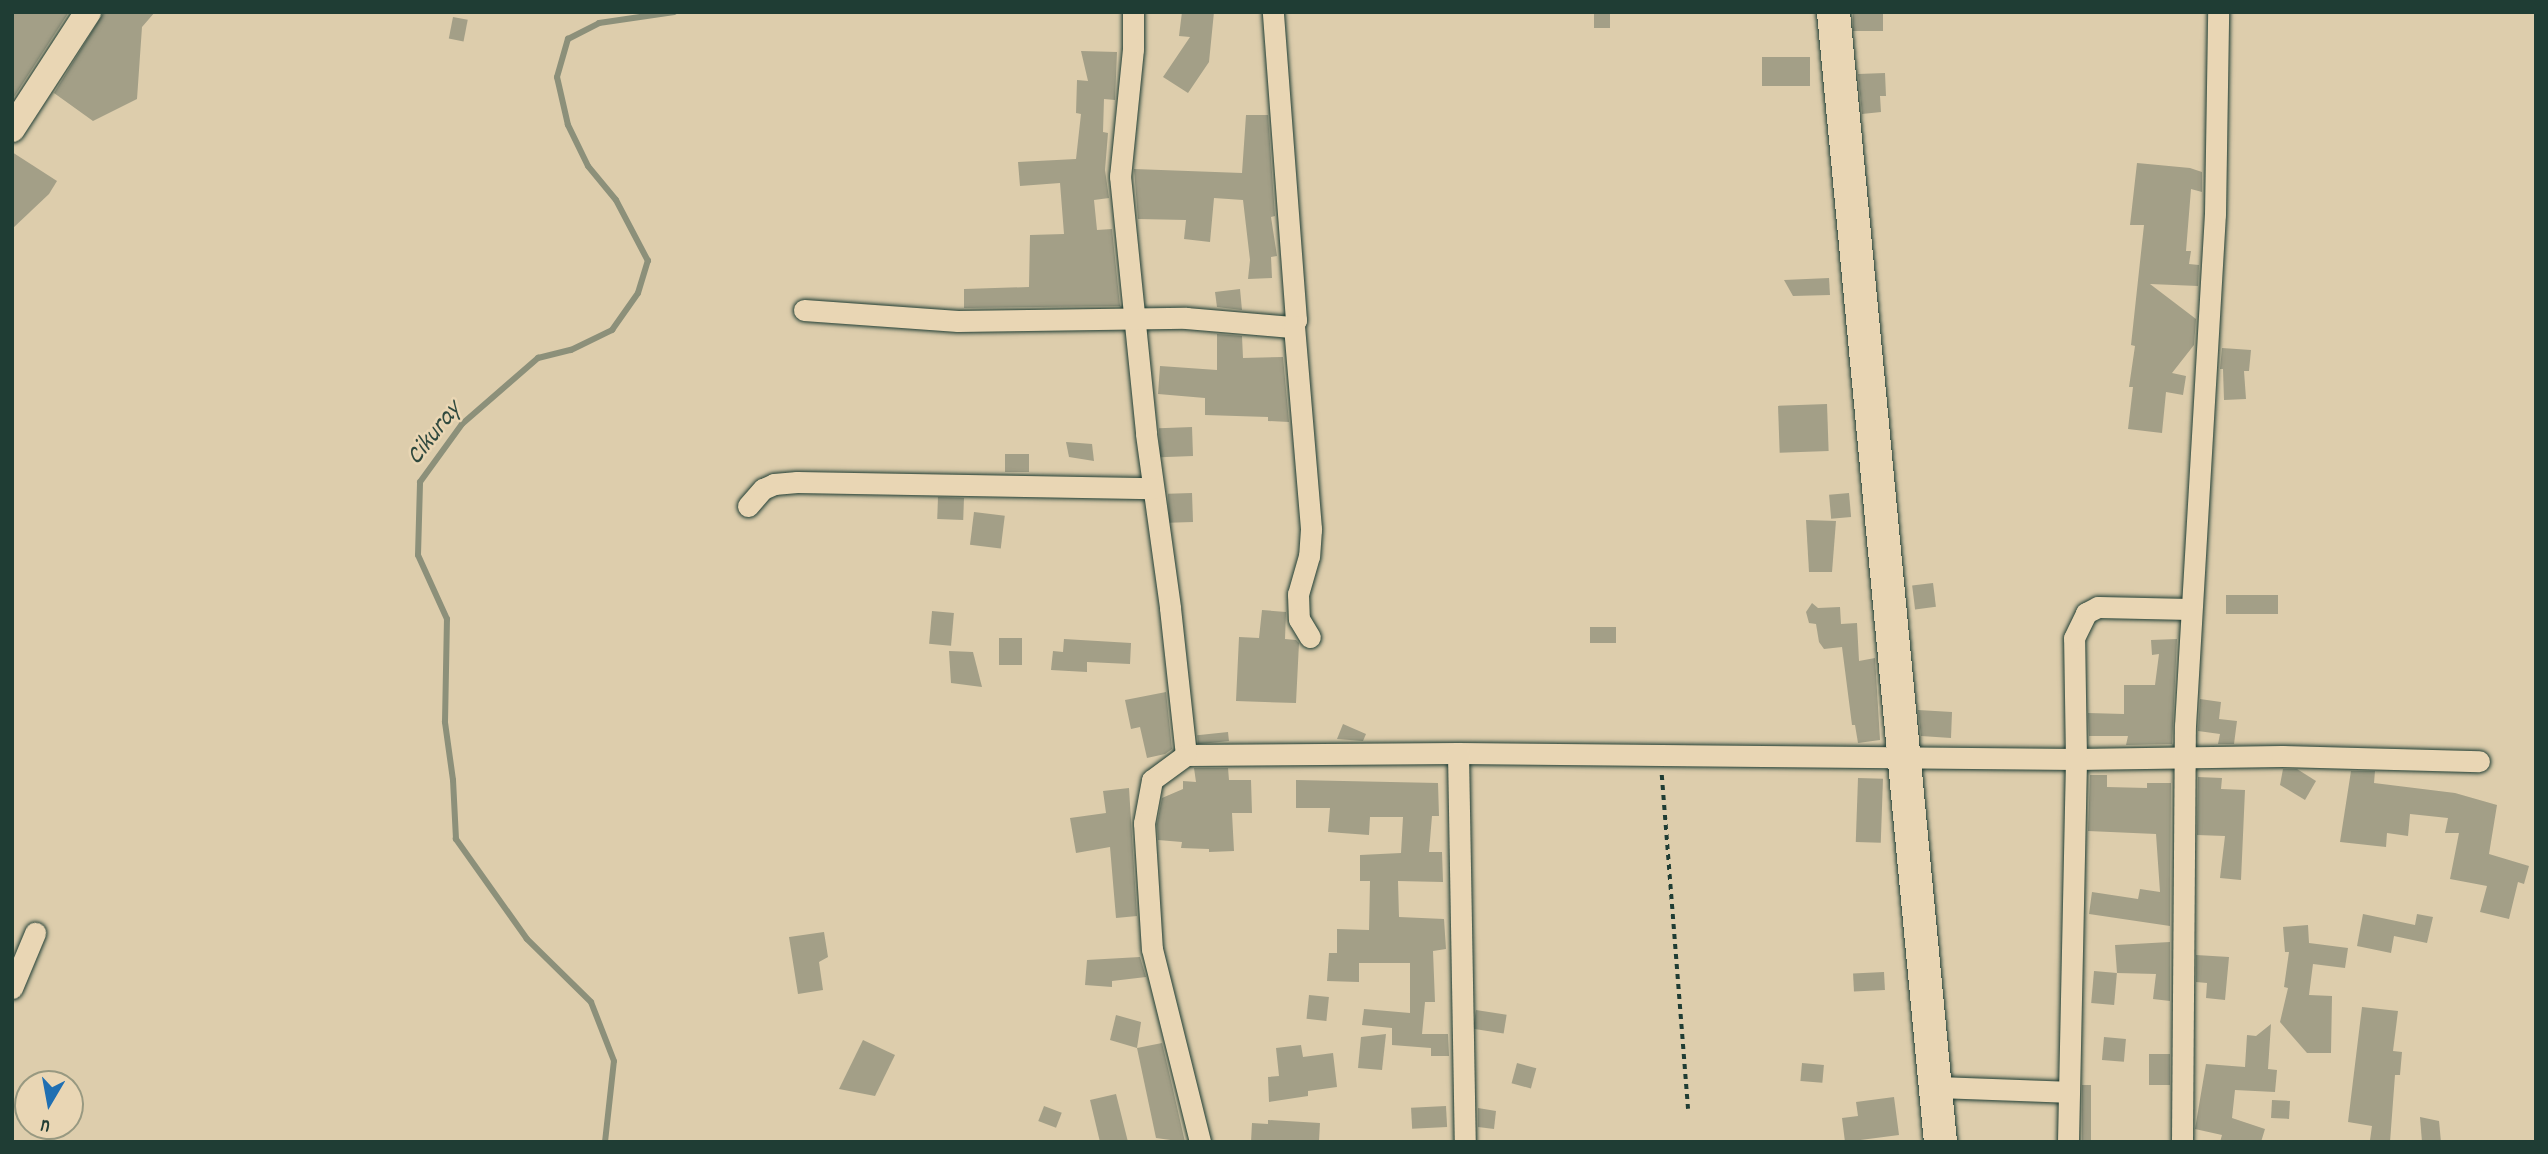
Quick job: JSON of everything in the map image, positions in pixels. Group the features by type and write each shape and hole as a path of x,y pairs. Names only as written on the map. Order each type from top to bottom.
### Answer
{"main road":[{"path":"1833,12 1940,1142"}],"street":[{"path":"12,129 88,12"},
{"path":"1133,12 1133,49 1120,176 1133,320 1170,608 1185,755"},
{"path":"1273,12 1311,529 1309,556 1298,594 1299,619 1310,637"},
{"path":"2182,1142 2191,609 2206,412 2215,214 2218,12"},
{"path":"804,310 958,321 1193,318 1294,326"},
{"path":"748,506 763,489 774,484 797,482 1153,488"},
{"path":"2068,1142 2076,759 2074,638 2086,613 2098,607 2191,609"},
{"path":"1458,753 1465,1142"},
{"path":"1200,1142 1152,949 1143,822 1152,780 1185,755 1458,753 2479,761"},
{"path":"12,988 35,933"},
{"path":"1935,1087 2068,1092"}],"path":[{"path":"1660,756 1688,1109"}],"building":[{"path":"12,12 69,12 12,100"},
{"path":"104,12 155,12 142,27 137,99 93,121 54,93"},
{"path":"1182,12 1214,12 1209,62 1188,93 1163,77 1190,37 1179,36"},
{"path":"1594,12 1610,12 1610,28 1594,28"},
{"path":"1853,12 1883,12 1883,31 1853,31"},
{"path":"453,17 468,20 464,41 449,39"},
{"path":"1081,51 1117,52 1115,100 1104,99 1103,132 1108,133 1105,170 1109,198 1094,200 1097,230 1112,229 1120,306 964,308 964,289 1029,287 1030,235 1064,234 1060,183 1020,186 1018,162 1076,159 1081,114 1076,113 1077,80 1088,81"},
{"path":"1762,57 1810,57 1810,86 1762,86"},
{"path":"1885,73 1886,96 1880,96 1881,112 1862,114 1858,74"},
{"path":"1246,115 1268,115 1275,216 1271,217 1277,256 1271,257 1272,278 1248,279 1250,260 1243,200 1214,198 1210,242 1184,239 1186,220 1138,219 1134,169 1242,173"},
{"path":"12,152 57,181 49,194 12,229"},
{"path":"2137,163 2190,168 2202,172 2202,192 2191,189 2186,251 2191,251 2189,264 2199,265 2198,286 2150,284 2196,319 2194,345 2172,373 2186,376 2183,395 2166,392 2162,433 2128,429 2133,387 2129,387 2135,346 2131,345 2144,225 2130,225"},
{"path":"1829,278 1830,295 1793,296 1784,280"},
{"path":"1240,289 1242,310 1217,307 1215,292"},
{"path":"1217,334 1242,336 1243,358 1283,357 1289,422 1268,421 1268,417 1205,415 1205,398 1158,394 1160,366 1217,370"},
{"path":"2222,348 2251,350 2249,371 2244,371 2246,399 2224,400 2223,369 2220,369"},
{"path":"1827,404 1829,451 1780,453 1778,406"},
{"path":"1192,427 1193,456 1160,457 1159,428"},
{"path":"1066,442 1092,444 1094,461 1069,457"},
{"path":"1005,454 1029,454 1029,472 1005,472"},
{"path":"1192,493 1193,522 1169,523 1168,494"},
{"path":"1849,493 1851,517 1831,519 1829,495"},
{"path":"938,497 964,498 963,520 937,519"},
{"path":"974,512 1005,516 1001,549 970,545"},
{"path":"1806,520 1836,521 1832,572 1809,572"},
{"path":"1933,583 1936,607 1915,609 1912,586"},
{"path":"2226,595 2278,595 2278,614 2226,614"},
{"path":"1812,603 1818,608 1840,607 1841,624 1857,623 1859,661 1875,658 1880,740 1858,743 1855,725 1852,725 1842,647 1824,649 1819,642 1816,624 1809,623 1806,612"},
{"path":"1262,610 1286,612 1285,639 1299,643 1296,703 1236,701 1239,637 1259,638"},
{"path":"932,611 954,613 951,646 929,644"},
{"path":"1590,627 1616,627 1616,643 1590,643"},
{"path":"999,638 1022,638 1022,665 999,665"},
{"path":"1064,639 1131,643 1130,664 1087,662 1087,672 1051,670 1053,651 1063,652"},
{"path":"2177,639 2172,744 2126,745 2128,736 2089,736 2088,713 2124,714 2124,685 2155,685 2159,654 2152,655 2151,640"},
{"path":"949,651 973,652 982,687 951,683"},
{"path":"1166,692 1172,749 1165,754 1147,758 1140,727 1131,729 1125,700"},
{"path":"2200,699 2221,702 2219,719 2237,721 2234,744 2218,744 2220,734 2198,731"},
{"path":"1918,710 1952,712 1951,738 1921,736"},
{"path":"1343,724 1366,734 1363,741 1337,739"},
{"path":"1228,732 1229,741 1198,744 1197,735"},
{"path":"1194,768 1228,768 1229,780 1251,780 1252,813 1232,813 1234,851 1209,852 1209,849 1181,848 1182,842 1158,840 1157,824 1162,798 1183,789 1183,781 1196,782"},
{"path":"2283,769 2297,769 2316,781 2305,800 2280,785"},
{"path":"2351,771 2375,771 2374,783 2455,793 2497,805 2489,854 2529,866 2524,884 2518,882 2509,919 2480,912 2487,886 2450,879 2459,833 2445,833 2448,818 2410,814 2408,836 2387,833 2386,847 2340,842"},
{"path":"2090,775 2107,775 2107,787 2147,788 2147,783 2171,783 2170,926 2089,914 2092,892 2138,899 2140,889 2160,892 2156,834 2088,831"},
{"path":"2198,777 2222,778 2221,789 2245,790 2241,880 2220,878 2225,836 2197,835"},
{"path":"1858,778 1883,779 1881,843 1856,842"},
{"path":"1296,780 1438,783 1439,816 1432,816 1429,852 1442,852 1443,882 1398,881 1399,917 1444,919 1446,949 1433,951 1435,1002 1425,1002 1422,1034 1448,1034 1449,1056 1431,1056 1431,1048 1392,1045 1392,1028 1362,1025 1364,1009 1410,1013 1410,963 1359,963 1359,982 1327,981 1329,953 1337,953 1337,929 1369,930 1370,881 1360,881 1360,855 1401,853 1403,817 1370,817 1369,835 1328,832 1330,808 1296,808"},
{"path":"1129,788 1137,916 1116,918 1110,847 1076,853 1070,818 1106,813 1103,791"},
{"path":"2363,914 2415,925 2417,914 2433,917 2427,943 2394,936 2391,953 2357,946"},
{"path":"2308,925 2309,943 2348,948 2345,968 2313,964 2309,995 2332,996 2331,1053 2307,1053 2280,1022 2288,988 2284,987 2289,952 2285,952 2283,927"},
{"path":"824,932 828,957 819,962 823,990 798,994 789,937"},
{"path":"2170,942 2170,1001 2153,999 2156,974 2117,973 2115,945"},
{"path":"2196,955 2229,957 2225,1000 2206,998 2207,983 2196,982"},
{"path":"1140,957 1146,977 1112,981 1112,987 1085,985 1087,960"},
{"path":"2094,971 2117,973 2114,1005 2091,1003"},
{"path":"1884,972 1885,990 1854,992 1853,974"},
{"path":"1309,995 1329,997 1326,1021 1306,1019"},
{"path":"2362,1007 2398,1011 2393,1051 2402,1052 2400,1075 2395,1075 2390,1142 2370,1140 2372,1126 2348,1122"},
{"path":"1476,1010 1507,1015 1504,1034 1473,1029"},
{"path":"1116,1015 1141,1022 1137,1048 1110,1040"},
{"path":"2271,1024 2268,1069 2277,1070 2275,1092 2235,1090 2232,1118 2265,1129 2261,1142 2220,1142 2222,1135 2195,1129 2206,1064 2245,1067 2247,1035 2256,1036"},
{"path":"1386,1034 1382,1070 1358,1068 1361,1037"},
{"path":"2104,1037 2126,1039 2124,1062 2102,1060"},
{"path":"863,1040 895,1055 875,1096 839,1089"},
{"path":"1162,1043 1185,1142 1156,1138 1137,1048"},
{"path":"1301,1045 1303,1057 1333,1053 1337,1087 1308,1091 1308,1096 1269,1102 1268,1077 1279,1076 1276,1048"},
{"path":"2149,1054 2170,1054 2170,1085 2149,1085"},
{"path":"1517,1063 1536,1068 1531,1088 1512,1083"},
{"path":"1802,1063 1824,1065 1822,1083 1800,1081"},
{"path":"2082,1085 2091,1085 2091,1142 2082,1142"},
{"path":"1116,1094 1128,1142 1100,1142 1090,1100"},
{"path":"1894,1097 1899,1135 1845,1142 1842,1118 1858,1116 1856,1102"},
{"path":"2272,1100 2290,1101 2289,1119 2271,1118"},
{"path":"1044,1106 1062,1113 1056,1128 1038,1121"},
{"path":"1446,1106 1447,1127 1412,1129 1411,1108"},
{"path":"1478,1108 1496,1111 1494,1129 1478,1127"},
{"path":"2420,1117 2439,1121 2441,1142 2422,1142"},
{"path":"1268,1120 1320,1123 1319,1141 1251,1142 1252,1123 1268,1124"}],"waterway":[{"name":"Cikuray","path":"605,1142 614,1061 591,1002 527,939 456,839 453,780 445,722 447,619 418,555 420,482 462,424 538,358 571,350 612,330 638,293 648,261 616,200 588,166 568,125 557,77 568,39 599,23 674,12"}]}
